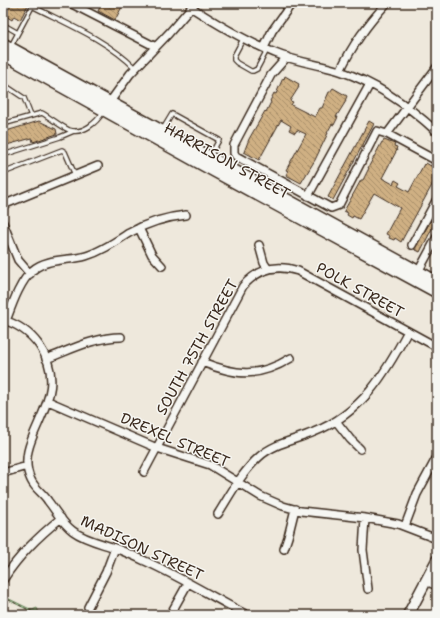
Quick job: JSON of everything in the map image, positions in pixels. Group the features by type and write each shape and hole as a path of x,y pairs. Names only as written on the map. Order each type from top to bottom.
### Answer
{"main road":[{"name":"HARRISON STREET","path":"5,53 207,162 437,292"},
{"name":"HARRISON STREET","path":"106,107 162,132 207,162 437,282"}],"street":[{"path":"70,3 156,47"},
{"path":"266,49 272,31 292,3"},
{"path":"340,71 350,50 361,33 387,3"},
{"path":"106,107 135,68 194,5 244,38 266,49 287,57 340,71 370,84 390,95 437,132"},
{"path":"287,57 271,75 234,145 234,153 236,156 331,208 338,205 378,131 387,134 437,161"},
{"path":"387,134 437,67"},
{"path":"308,196 370,84"},
{"path":"3,205 98,166"},
{"path":"412,245 434,213 437,199"},
{"path":"48,401 51,380 46,359 42,350 31,336 20,327 5,320 23,282 34,269 44,264 74,259 96,252 139,228 162,219 186,215"},
{"path":"3,223 18,260 30,274"},
{"path":"139,228 152,255 162,266"},
{"path":"418,272 437,237"},
{"path":"259,245 264,263 268,270"},
{"name":"POLK STREET","path":"268,270 284,268 298,271 437,347"},
{"name":"SOUTH 75TH STREET","path":"144,472 243,286 254,275 268,270"},
{"path":"218,514 238,483 254,462 266,451 315,432 336,421 358,404 376,385 389,366 408,331"},
{"path":"46,359 100,339 121,337"},
{"path":"202,362 226,371 249,373 271,369 291,358"},
{"name":"DREXEL STREET","path":"48,401 157,448 210,466 269,500 295,509 365,518 405,526 437,539"},
{"name":"MADISON STREET","path":"48,401 29,447 26,460 28,474 33,484 47,499 65,524 78,535 147,561 247,615"},
{"path":"336,421 360,449"},
{"path":"405,526 417,494 437,457"},
{"path":"3,473 27,466"},
{"path":"284,549 295,509"},
{"path":"3,580 23,553 42,533 61,518"},
{"path":"365,518 363,550 368,589"},
{"path":"88,607 104,576 115,548"},
{"path":"408,615 437,560"},
{"path":"426,581 437,586"},
{"path":"170,615 188,583"}],"lane":[{"path":"5,53 18,33 33,4 108,46 123,56 135,68"},
{"path":"3,26 18,33"},
{"path":"244,38 234,56 234,60 251,71 257,69 266,49"},
{"path":"3,84 24,98 31,116"},
{"path":"3,155 60,138 74,131 91,126 98,121 106,107"},
{"path":"3,124 42,113 68,130 74,131"},
{"path":"162,132 172,114 219,140 207,162"},
{"path":"3,173 60,150 65,152 75,175"}],"path":[{"path":"3,597 36,615"}],"green space":[{"path":"3,596 32,610 37,608 40,615 30,615 30,611"}],"building":[{"path":"10,3 29,3 20,20 14,16 12,20 4,15"},
{"path":"102,3 124,3 115,20 98,11"},
{"path":"285,76 299,84 299,87 290,101 293,102 291,105 315,117 320,108 322,108 329,92 333,88 347,96 346,101 336,117 338,117 334,125 332,124 315,160 301,183 286,175 288,171 286,170 306,134 297,130 295,133 289,130 291,126 281,120 259,160 244,152 249,139 265,111 266,112 274,93 276,94"},
{"path":"39,121 56,129 57,134 33,142 32,138 3,146 3,132"},
{"path":"369,121 374,124 333,200 328,197"},
{"path":"384,140 395,144 394,146 397,147 397,150 382,178 393,184 395,180 400,183 398,186 409,192 424,164 425,165 426,163 431,166 432,164 437,166 437,176 401,242 395,238 394,240 389,238 390,236 386,234 400,208 374,193 359,219 353,216 352,218 344,211 361,180 363,180"},
{"path":"432,219 436,221 420,252 414,249"}]}
